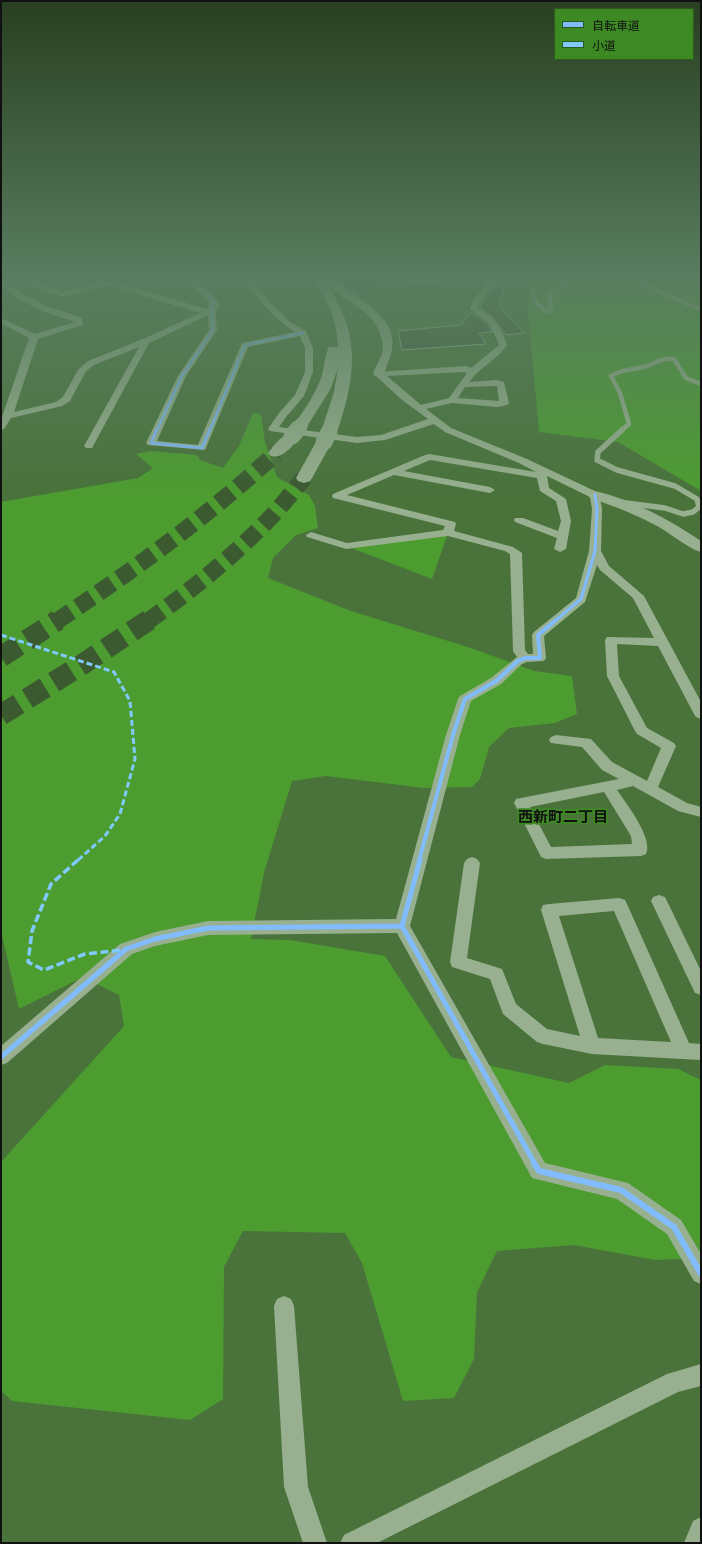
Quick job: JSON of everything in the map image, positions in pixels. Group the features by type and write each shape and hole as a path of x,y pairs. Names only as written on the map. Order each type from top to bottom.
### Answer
{"highway":[{"path":"276,453 314,408 328,381 334,350"},
{"path":"304,478 326,437 335,416 343,386 346,350"},
{"path":"343,386 356,364"}],"street":[{"path":"1,427 8,416 30,350"},
{"path":"8,416 59,404 67,399 82,370 91,363 123,350"},
{"path":"89,446 141,350"},
{"path":"199,350 182,376 151,443 202,448 243,350"},
{"path":"309,350 309,372 299,396 282,415 273,429 357,440 382,438 435,420"},
{"path":"379,374 388,350"},
{"path":"452,400 472,372 499,350"},
{"path":"379,374 466,369 472,372"},
{"path":"379,374 404,397 458,435 595,496 615,501 645,515 701,548"},
{"path":"420,408 452,400 497,404 504,403 501,384 462,385"},
{"path":"448,533 451,524 337,496 429,457 541,473"},
{"path":"393,472 490,490"},
{"path":"541,473 544,488 561,500 566,521 560,549"},
{"path":"595,496 597,509 595,551 581,599 538,636 540,658 525,658 518,661 496,682 465,699 453,735 402,926 539,1171 621,1190 674,1227 701,1274"},
{"path":"519,520 562,537"},
{"path":"311,535 346,546 448,533 508,549 516,553 519,651 525,658"},
{"path":"595,551 604,568 638,596 701,714"},
{"path":"650,790 668,746 642,731 613,676 611,640 663,642"},
{"path":"556,740 586,742 607,766 683,808 701,812"},
{"path":"608,786 638,835 641,850 546,852 521,803 536,800 635,781"},
{"path":"472,863 458,962 496,974 509,1009 543,1036 592,1046 701,1052"},
{"path":"660,901 701,988"},
{"path":"592,1046 549,910 619,904 684,1051"},
{"path":"1,1057 126,949 155,939 208,928 402,926"},
{"path":"284,1306 296,1487 315,1543"},
{"path":"352,1543 675,1382 701,1375"},
{"path":"696,1543 701,1529"}],"lane":[{"path":"615,501 665,508 683,514 693,512 699,507 698,499 675,486 617,470 597,460 598,452 629,424 623,397 611,376 623,369 645,367 666,357 674,359 686,378 701,384"}],"green space":[{"path":"532,350 701,350 701,491 618,442 539,432"},
{"path":"253,413 261,414 265,442 277,477 309,495 315,506 318,528 296,535 273,558 268,578 351,611 471,648 534,671 572,676 577,714 555,723 509,728 489,747 480,779 472,787 424,788 326,776 292,781 264,873 251,939 290,940 385,956 451,1057 569,1083 605,1065 678,1069 701,1080 701,1258 655,1260 574,1245 497,1251 477,1292 474,1359 454,1398 403,1401 362,1263 345,1233 243,1231 224,1267 223,1399 190,1420 12,1401 1,1391 1,1162 124,1026 119,995 83,977 19,1009 1,931 1,502 138,478 153,468 136,454 151,451 197,455 200,460 223,468 239,446"},
{"path":"448,533 432,579 346,546"}],"tunnel":[{"path":"57,621 170,542 224,499 276,453"},
{"path":"148,621 181,597 228,558 272,516 304,478"},
{"path":"1,657 58,620"},
{"path":"1,715 83,664 149,620"}],"marked path":[{"path":"1,635 114,672 130,701 135,759 120,814 105,836 51,884 32,931 28,962 44,970 85,954 123,950"}],"cycle path":[{"path":"199,350 182,376 151,443 202,448 243,350"},
{"path":"595,495 597,509 595,551 581,599 538,635 540,658 525,658 518,661 496,681 465,699 453,735 402,926 539,1171 621,1190 674,1227 701,1274"},
{"path":"1,1057 126,949 155,939 208,928 402,926"}],"district":[{"name":"西新町二丁目","path":"563,817"}]}
